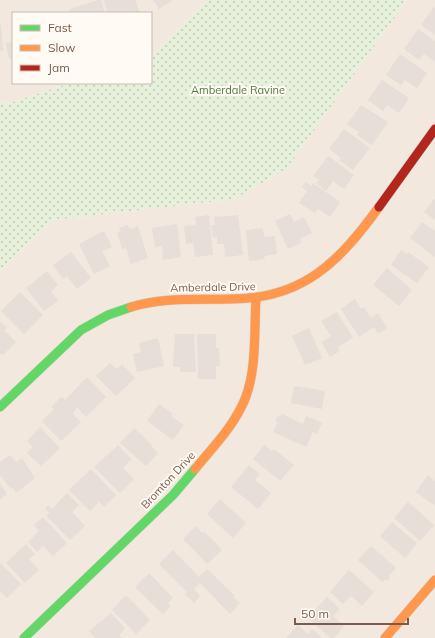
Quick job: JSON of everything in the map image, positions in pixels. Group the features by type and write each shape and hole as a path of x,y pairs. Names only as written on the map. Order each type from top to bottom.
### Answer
{"street":[{"name":"Amberdale Drive","path":"0,407 82,330 137,304 181,299 256,299 280,293 305,283 336,261 357,239 435,129"},
{"name":"Bromton Drive","path":"24,638 173,495 231,425 245,399 252,374 256,299"},
{"path":"386,638 435,580"}],"shaded area":[{"path":"0,0 207,0 152,55 152,12 12,12 12,84 67,84 7,104 0,102"},
{"path":"407,0 435,0 435,638 0,638 0,271 53,220 235,199 287,168"}],"green space":[{"name":"Amberdale Ravine","path":"207,0 407,0 287,168 235,199 53,220 0,271 0,102 7,104 67,84 152,84 152,55"}],"building":[{"path":"101,0 105,12 71,12 70,9"},
{"path":"104,0 135,0 140,12 108,12"},
{"path":"153,0 173,0 159,9"},
{"path":"434,7 435,8 435,35 421,25"},
{"path":"1,24 3,51 0,51"},
{"path":"418,29 435,41 435,62 424,54 419,60 404,49"},
{"path":"12,42 12,59 9,59 6,43"},
{"path":"400,54 427,73 417,88 405,80 401,85 386,75"},
{"path":"382,80 409,98 399,113 387,105 383,111 368,100"},
{"path":"361,105 388,122 372,145 357,135 359,132 347,124"},
{"path":"344,129 370,148 353,170 339,160 341,158 329,149"},
{"path":"328,156 354,175 344,189 333,181 326,191 316,183 319,180 313,176"},
{"path":"306,182 311,186 313,183 340,202 330,217 318,209 315,213 299,203 307,191 302,187"},
{"path":"435,198 435,220 424,212"},
{"path":"290,214 294,222 304,217 312,233 300,239 301,243 288,249 275,221"},
{"path":"209,215 213,255 195,257 193,243 186,244 184,226 196,225 195,217"},
{"path":"238,215 243,255 225,257 224,244 217,244 217,237 213,238 211,225 215,225 214,217"},
{"path":"422,222 435,231 435,257 410,238"},
{"path":"177,224 181,257 163,260 162,246 155,247 152,228"},
{"path":"128,225 130,229 138,226 148,258 131,264 126,248 122,249 117,233 120,232 119,228"},
{"path":"263,228 264,237 275,236 277,254 264,256 265,259 249,261 246,230"},
{"path":"104,231 112,247 102,251 110,266 94,274 79,244"},
{"path":"401,250 407,254 408,252 429,267 417,283 391,265"},
{"path":"71,252 91,278 77,289 67,276 63,279 53,265"},
{"path":"387,268 412,290 399,306 373,285"},
{"path":"47,271 58,285 51,291 58,301 44,311 26,288"},
{"path":"20,292 43,315 24,334 1,311"},
{"path":"355,299 361,309 364,307 371,318 378,313 387,328 378,334 374,327 359,337 341,309"},
{"path":"337,312 353,338 338,347 340,351 330,357 321,342 331,336 321,321"},
{"path":"0,321 7,328 4,330 16,342 3,355 0,353"},
{"path":"309,328 322,358 305,365 292,336"},
{"path":"175,334 194,334 196,372 180,372 180,367 173,367"},
{"path":"197,334 216,334 216,348 219,348 220,366 216,366 216,379 198,379"},
{"path":"158,338 164,366 137,372 133,354 141,352 139,343"},
{"path":"110,363 117,369 122,364 135,378 116,396 96,376"},
{"path":"87,377 106,397 86,417 77,407 73,414 81,422 61,441 42,421 54,409 51,407 61,397 65,400"},
{"path":"294,386 325,391 322,409 291,403"},
{"path":"159,404 173,414 171,416 184,425 173,440 147,421"},
{"path":"282,414 303,424 306,416 322,423 317,434 313,432 306,447 273,432 278,422 275,421 278,416 280,417"},
{"path":"40,427 60,448 41,466 27,453 33,447 27,441"},
{"path":"134,428 152,445 151,446 158,453 146,466 120,443"},
{"path":"118,445 131,459 123,468 134,479 120,493 94,467"},
{"path":"264,445 272,451 274,449 294,465 280,481 253,459"},
{"path":"10,455 16,462 22,458 35,478 16,493 0,475 0,462"},
{"path":"249,465 260,474 255,480 271,493 258,509 231,487"},
{"path":"91,469 116,495 104,507 97,500 98,503 90,511 69,490"},
{"path":"428,475 435,481 435,506 416,492"},
{"path":"0,483 7,494 0,499"},
{"path":"67,493 79,505 72,512 85,526 70,540 46,516 49,513 45,509 48,505 52,509"},
{"path":"220,499 246,523 233,538 207,514"},
{"path":"408,502 434,525 420,541 394,518"},
{"path":"43,517 67,543 53,556 43,546 37,552 28,542 39,531 34,525"},
{"path":"392,522 417,543 405,558 380,536"},
{"path":"196,526 202,533 204,531 222,550 207,564 183,539"},
{"path":"26,544 35,554 29,559 39,570 25,583 6,563"},
{"path":"371,546 396,568 389,576 390,577 387,581 385,579 382,582 358,560"},
{"path":"173,550 199,577 207,569 235,596 233,597 240,603 230,614 200,583 194,589 200,596 194,603 185,594 187,592 159,564"},
{"path":"0,563 21,584 7,598 0,591"},
{"path":"349,570 374,592 362,606 351,596 343,604 330,592"},
{"path":"149,573 173,598 168,603 171,606 163,614 135,587"},
{"path":"126,595 150,620 136,634 112,610"},
{"path":"327,597 340,609 333,616 344,626 334,638 330,638 308,618"},
{"path":"111,613 125,628 119,635 122,638 95,638 89,631"},
{"path":"298,625 308,634 312,629 322,638 286,638"}],"traffic: fast":[{"path":"0,407 81,330 108,315 131,307"},
{"path":"24,638 173,495 195,469"}],"traffic: slow":[{"path":"131,307 168,300 256,297 279,292 299,284 317,274 334,260 349,245 379,207"},
{"path":"195,469 229,427 245,399 252,375 256,299"},
{"path":"385,638 435,580"}],"traffic: jam":[{"path":"379,207 435,129"}]}
